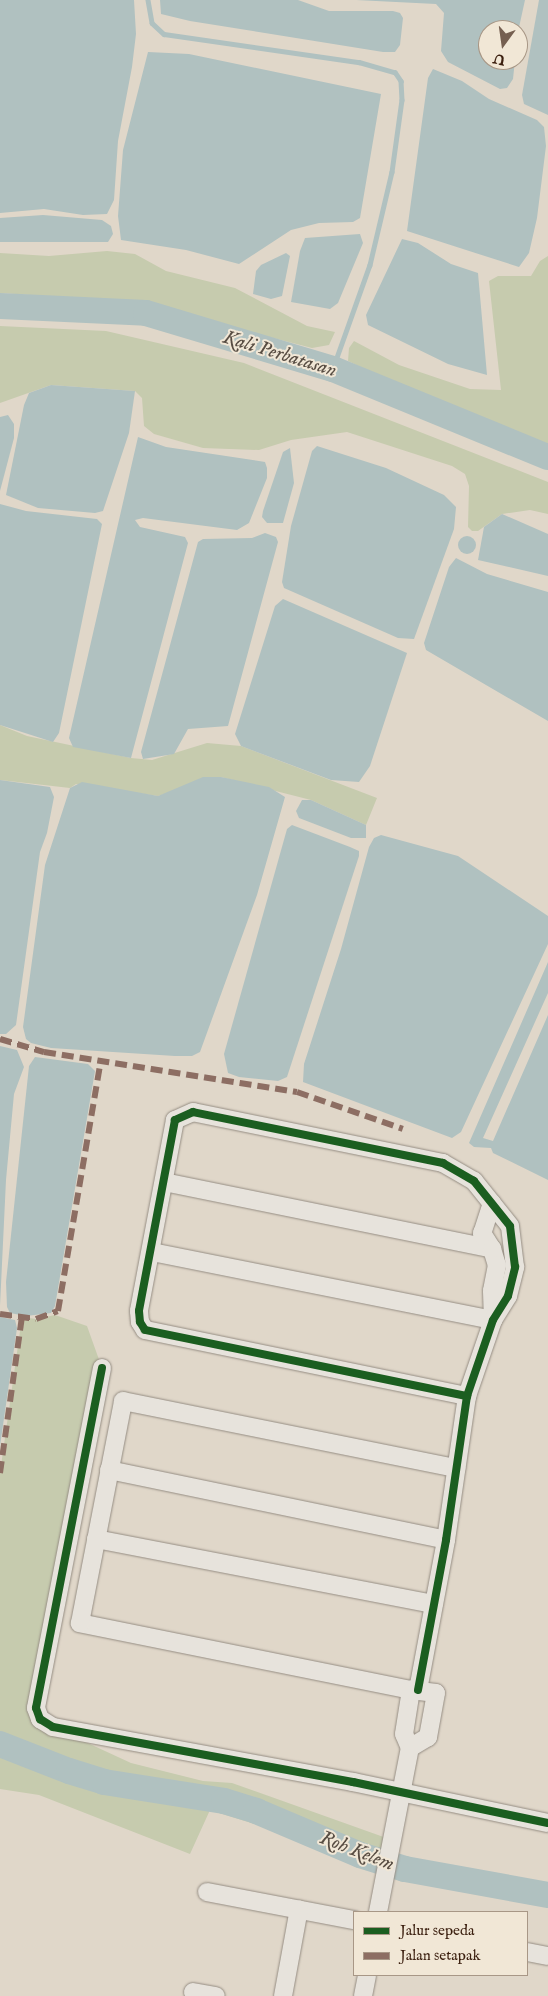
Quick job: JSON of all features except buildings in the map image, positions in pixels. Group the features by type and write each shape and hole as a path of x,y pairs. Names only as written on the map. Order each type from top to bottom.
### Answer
{"street":[{"path":"380,1904 410,1748 404,1734 434,1604 446,1540 467,1396 493,1320 508,1296 515,1268 510,1226 474,1181 442,1163 192,1112 175,1120 152,1252 139,1310 140,1322 145,1330 467,1396"},
{"path":"164,1182 492,1249"},
{"path":"492,1203 482,1233 492,1249 496,1265 492,1291 493,1320"},
{"path":"152,1252 493,1320"},
{"path":"102,1368 36,1708 40,1719 53,1727 401,1792 548,1823"},
{"path":"410,1748 428,1737 436,1693 80,1623 123,1401 456,1468"},
{"path":"110,1470 446,1540"},
{"path":"96,1539 434,1604"},
{"path":"208,1892 353,1920"},
{"path":"283,1996 299,1909"},
{"path":"528,1952 548,1956"},
{"path":"363,1996 367,1976"},
{"path":"193,1992 216,1996"}],"green space":[{"path":"107,251 135,254 166,271 235,288 307,326 335,332 329,345 312,348 153,307 93,299 0,293 0,253 49,256"},
{"path":"548,256 548,448 509,428 410,390 348,361 349,348 354,341 399,365 470,389 501,390 489,281 498,276 531,276 540,261"},
{"path":"0,326 106,331 244,363 548,482 548,514 530,510 502,514 478,531 472,531 468,527 469,486 465,474 452,466 347,432 291,440 259,450 203,448 154,434 144,426 142,398 135,391 51,385 0,403"},
{"path":"0,725 27,736 131,758 152,760 207,743 241,746 377,798 366,825 311,800 221,777 158,796 76,784 70,788 0,780"},
{"path":"55,1315 87,1326 102,1368 36,1708 53,1727 131,1763 203,1781 232,1783 392,1840 385,1876 283,1833 210,1810 190,1854 39,1795 0,1789 0,1473 22,1317 36,1319"}],"shaded area":[{"path":"0,0 134,0 136,34 132,67 118,141 114,200 107,214 83,215 44,209 0,213"},
{"path":"160,0 298,0 329,11 393,11 400,13 403,18 400,45 395,52 383,52 190,21 161,14"},
{"path":"356,0 525,0 521,20 478,20 478,70 514,70 513,79 507,88 500,89 448,62 441,51 444,13 436,4"},
{"path":"539,0 548,0 548,115 524,104 522,95 528,70"},
{"path":"148,52 189,54 381,94 360,218 353,222 319,223 291,230 239,264 186,250 121,240 118,216 123,150"},
{"path":"433,69 462,81 489,99 537,120 544,127 546,146 537,218 529,253 519,267 407,231 428,78"},
{"path":"43,215 102,220 111,226 113,234 108,242 0,242 0,218"},
{"path":"360,234 363,243 338,303 330,309 291,302 300,251 305,238"},
{"path":"402,239 418,243 451,264 478,273 487,375 448,364 368,325 366,315"},
{"path":"286,253 290,256 282,296 271,299 253,294 256,271 261,265"},
{"path":"51,385 135,391 129,433 103,511 95,513 38,508 6,495 24,405 29,393"},
{"path":"8,415 14,424 14,438 0,491 0,417"},
{"path":"138,437 166,447 265,462 267,478 249,523 237,530 143,518 135,520 140,527 185,537 188,543 131,758 73,747 69,738"},
{"path":"317,446 386,468 444,495 456,507 454,529 414,639 398,638 284,588 282,582 291,526 312,451"},
{"path":"290,448 294,483 283,523 267,523 262,517 263,511 283,452"},
{"path":"0,504 26,511 97,519 102,524 59,733 53,742 0,725"},
{"path":"502,514 548,534 548,576 478,560 484,527"},
{"path":"265,533 276,537 278,542 228,726 188,729 174,754 143,759 141,752 198,542 203,539 252,538"},
{"path":"467,536 473,539 476,545 473,551 467,554 461,551 458,545 461,539"},
{"path":"456,558 487,574 548,592 548,721 426,650 424,643 449,567"},
{"path":"283,599 407,653 370,766 359,782 331,780 241,746 235,734 275,606"},
{"path":"203,777 221,777 269,787 285,797 257,895 200,1052 192,1056 175,1056 51,1048 31,1043 26,1039 23,1027 45,865 70,788 82,782 158,796"},
{"path":"0,780 50,787 54,797 47,833 40,852 16,1025 6,1034 0,1034"},
{"path":"302,800 311,800 366,825 366,838 351,838 299,818 296,811"},
{"path":"292,825 359,851 359,856 287,1077 278,1081 239,1077 228,1073 224,1054 287,829"},
{"path":"381,835 458,856 548,916 548,944 461,1132 452,1138 303,1082 304,1064 341,949 369,847 374,838"},
{"path":"548,962 548,993 483,1138 493,1141 548,1015 548,1180 493,1153 491,1148 474,1147 469,1143"},
{"path":"0,1046 17,1050 24,1067 14,1094 6,1180 0,1306"},
{"path":"35,1057 88,1064 95,1071 55,1306 51,1313 26,1316 10,1313 7,1307 6,1282 29,1066"},
{"path":"0,1317 15,1320 17,1328 0,1446"}],"waterway":[{"path":"148,0 152,23 164,34 359,62 395,72 401,81 402,100 392,172 370,265 333,369"},
{"name":"Kali Perbatasan","path":"0,306 146,313 333,369 548,457"},
{"name":"Roh Kelem","path":"0,1744 69,1771 104,1782 224,1801 256,1811 360,1855 405,1869 548,1895"}],"marked path":[{"path":"0,1039 44,1052 297,1092 403,1129"},
{"path":"0,1314 36,1319 58,1311 101,1060"},
{"path":"0,1473 22,1317"}],"cycle path":[{"path":"418,1690 446,1540 467,1396 493,1320 508,1296 515,1267 510,1226 474,1181 443,1163 193,1112 175,1120 139,1311 140,1322 145,1330 467,1396"},
{"path":"102,1368 36,1708 40,1719 53,1727 353,1782 548,1823"}]}
